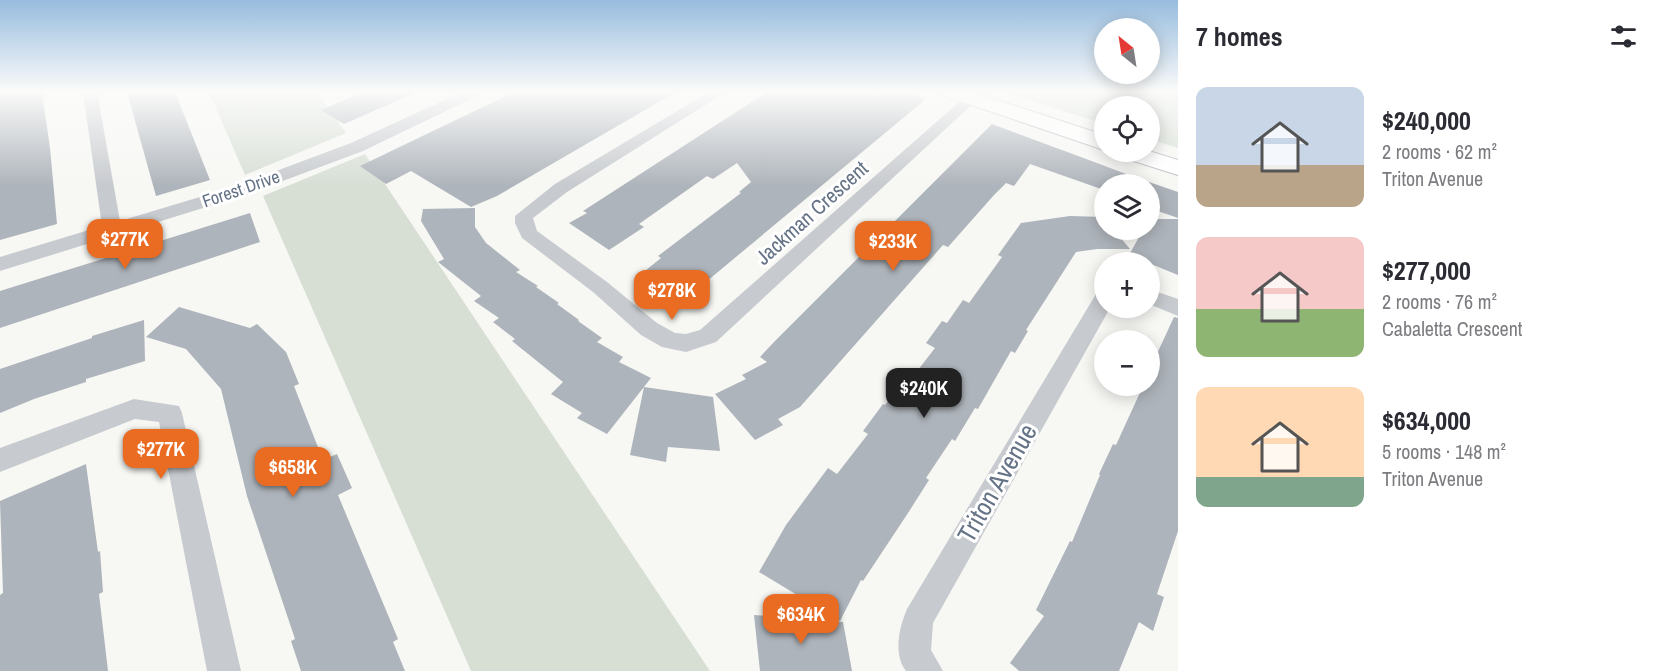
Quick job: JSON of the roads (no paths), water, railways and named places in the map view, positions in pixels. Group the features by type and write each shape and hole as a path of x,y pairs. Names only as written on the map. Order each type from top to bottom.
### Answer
{"street":[{"path":"95,123 112,230"},
{"name":"Forest Drive","path":"0,264 239,191 357,147 407,123"},
{"name":"Jackman Crescent","path":"667,123 561,188 524,216 524,223 529,234 600,286 649,329 670,341 686,343 708,336 932,123"},
{"path":"1046,123 1094,140"},
{"path":"1160,162 1178,168"},
{"path":"1160,301 1178,308"},
{"name":"Triton Avenue","path":"926,671 914,655 918,620 1094,317"},
{"path":"0,460 134,409 170,413 224,671"}]}
